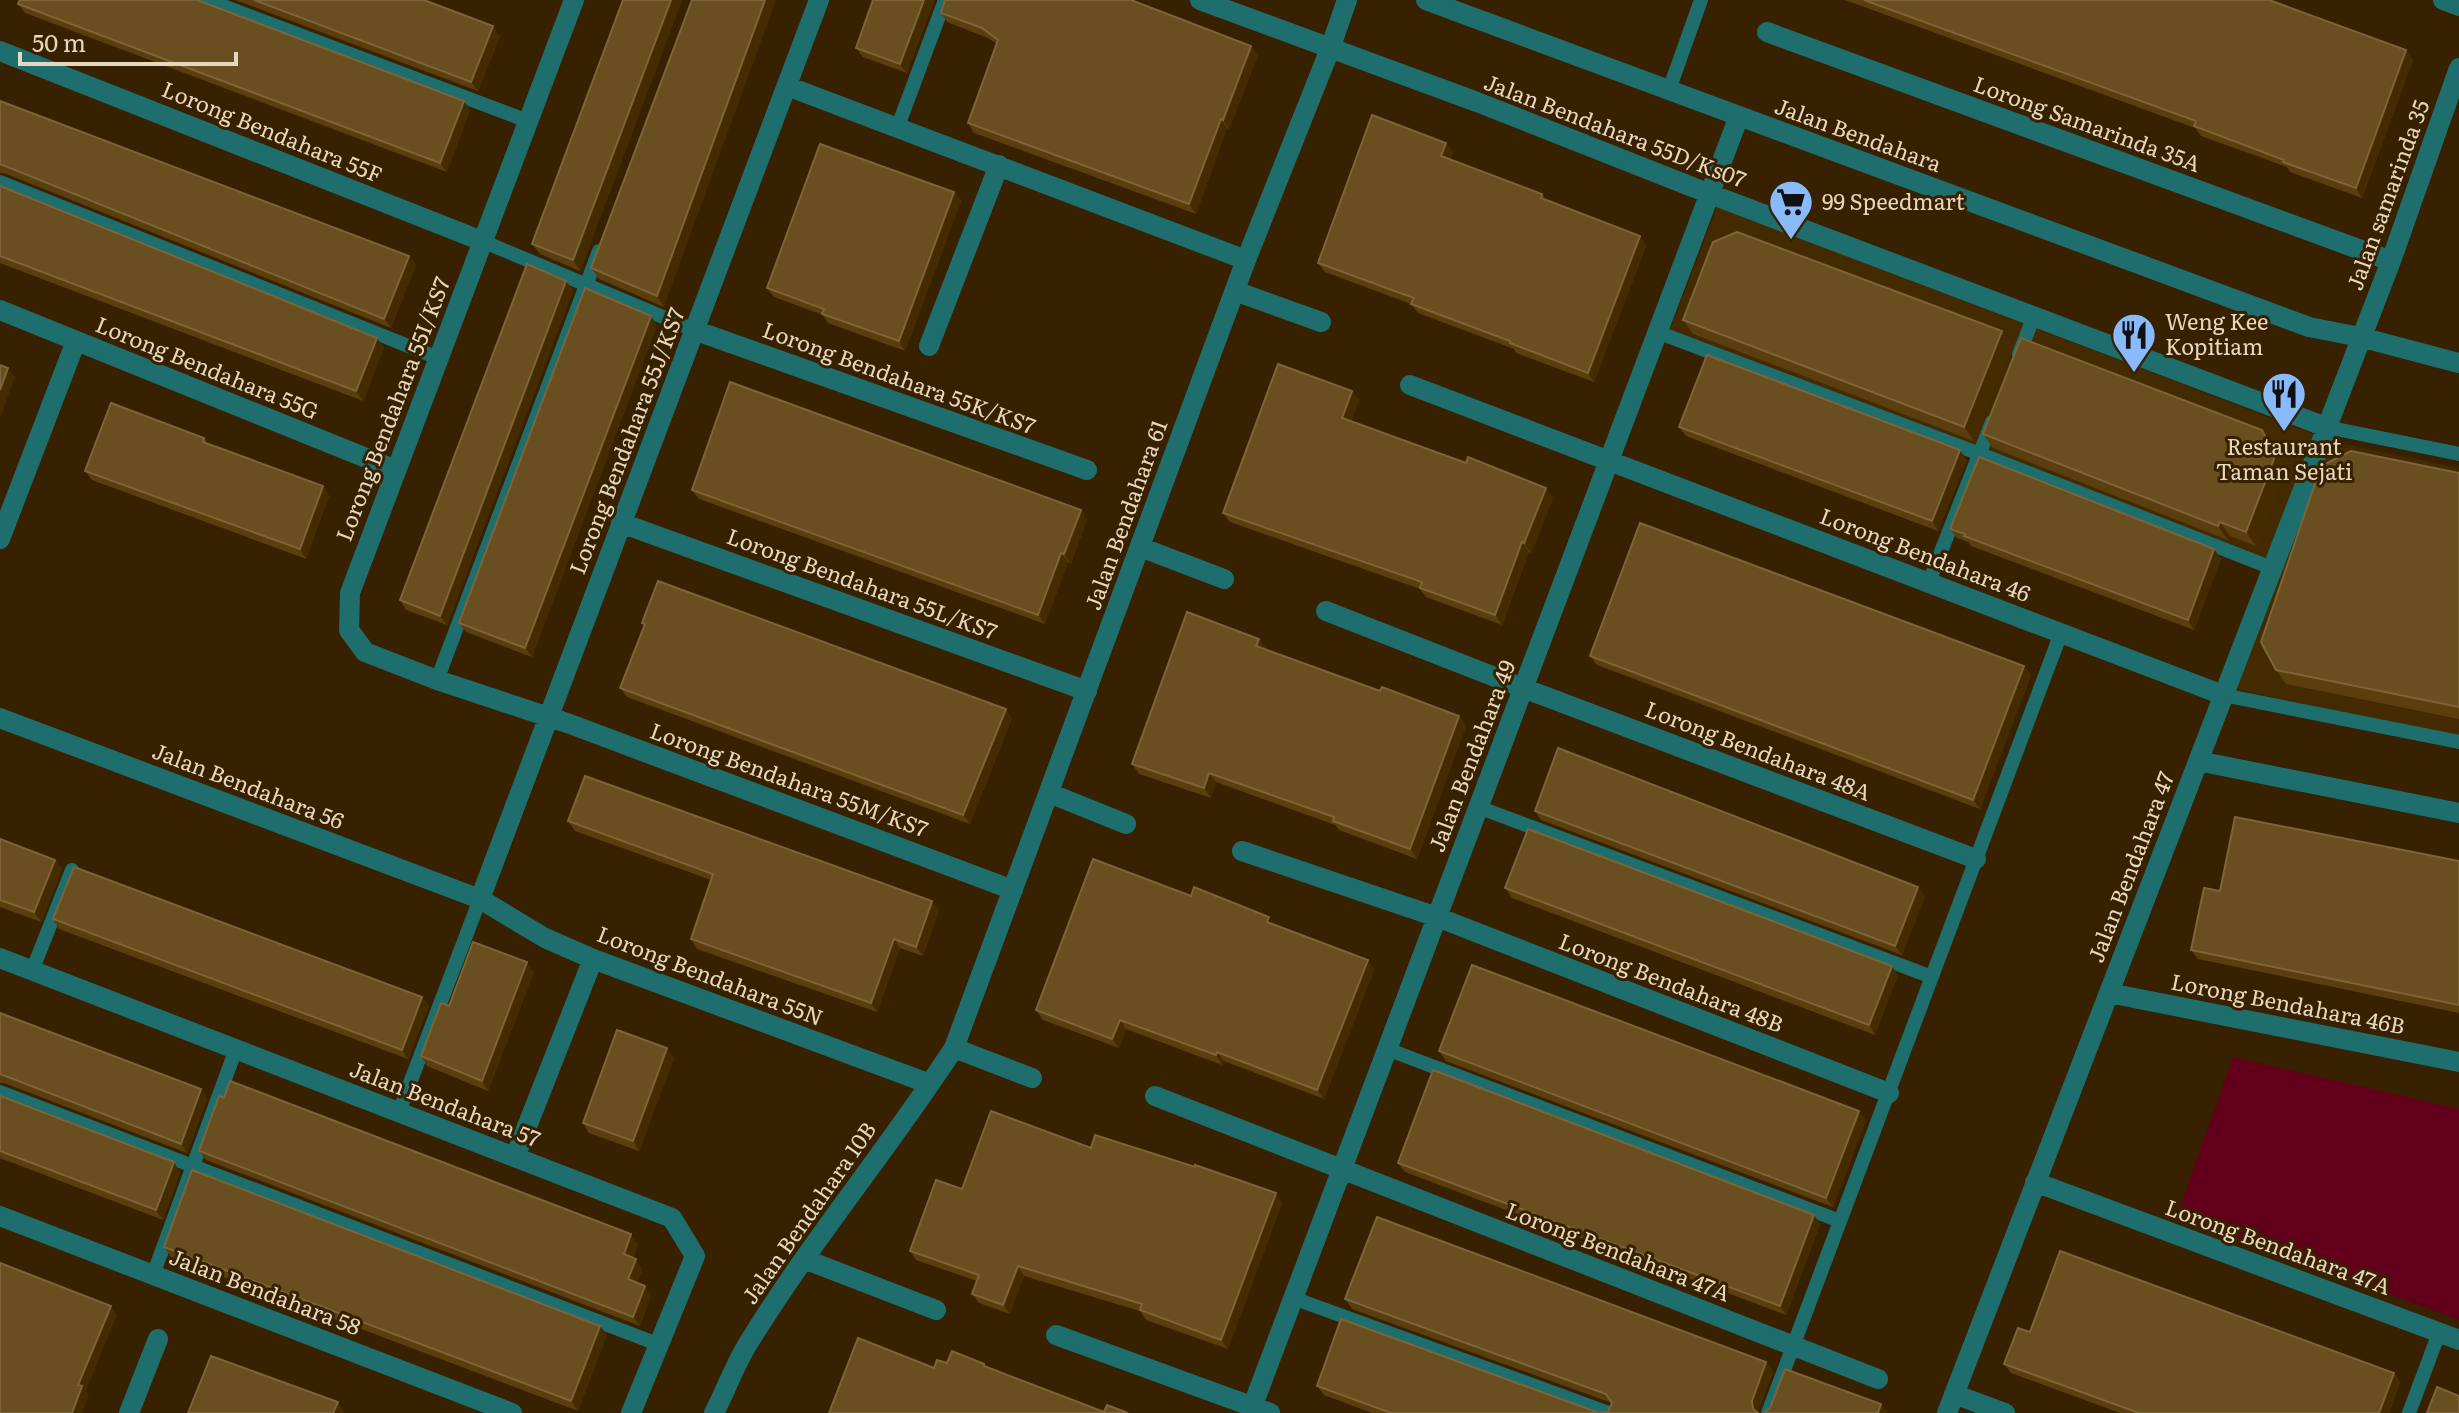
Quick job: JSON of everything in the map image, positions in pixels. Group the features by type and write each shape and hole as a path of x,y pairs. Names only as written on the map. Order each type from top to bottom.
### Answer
{"street":[{"name":"Lorong Bendahara 55J/KS7","path":"480,899 819,0"},
{"name":"Jalan Bendahara 55D/Ks07","path":"1200,0 1477,102 1710,194 2326,427"},
{"name":"Jalan Bendahara 61","path":"954,1048 1246,260 1347,0"},
{"name":"Jalan Bendahara","path":"1426,0 2309,327 2459,363"},
{"path":"2443,0 2459,6"},
{"name":"Lorong Bendahara 55I/KS7","path":"549,717 437,680 365,652 349,630 350,593 528,121 567,2"},
{"name":"Lorong Samarinda 35A","path":"1767,32 2391,261"},
{"name":"Lorong Bendahara 55F","path":"0,51 482,241"},
{"name":"Jalan samarinda 35","path":"2360,337 2391,261 2459,68"},
{"path":"787,86 1246,260"},
{"name":"Jalan Bendahara 49","path":"1257,1411 1293,1298 1739,116"},
{"path":"929,346 999,165"},
{"path":"1235,291 1321,322"},
{"name":"Lorong Bendahara 55G","path":"0,310 396,470"},
{"name":"Lorong Bendahara 55K/KS7","path":"694,330 1087,470"},
{"name":"Jalan Bendahara 47","path":"1950,1404 2360,337"},
{"path":"0,539 76,341"},
{"name":"Lorong Bendahara 46","path":"1410,385 2223,695"},
{"name":"Lorong Bendahara 55L/KS7","path":"621,523 1087,691"},
{"path":"1140,547 1224,579"},
{"name":"Lorong Bendahara 48A","path":"1326,611 1976,859"},
{"name":"Lorong Bendahara 55M/KS7","path":"549,717 1013,890"},
{"name":"Jalan Bendahara 56","path":"0,718 480,899"},
{"path":"2198,761 2459,813"},
{"path":"1049,793 1126,824"},
{"name":"Lorong Bendahara 48B","path":"1242,851 1437,917 1889,1093"},
{"name":"Lorong Bendahara 55N","path":"480,899 545,938 593,959 930,1084"},
{"name":"Jalan Bendahara 57","path":"0,958 672,1218 695,1256 631,1413"},
{"path":"515,1157 593,959"},
{"name":"Lorong Bendahara 46B","path":"2109,993 2459,1062"},
{"path":"954,1048 1032,1078"},
{"name":"Jalan Bendahara 10B","path":"714,1413 747,1345 804,1259 954,1048"},
{"name":"Lorong Bendahara 47A","path":"1155,1096 1878,1379"},
{"name":"Lorong Bendahara 47A","path":"2035,1182 2449,1336"},
{"name":"Jalan Bendahara 58","path":"0,1216 512,1413"},
{"path":"804,1259 936,1310"},
{"path":"1056,1335 1257,1411"},
{"path":"129,1413 158,1339"},
{"path":"1950,1404 2005,1413"}],"lane":[{"path":"207,0 528,121"},
{"path":"898,126 945,0"},
{"path":"1669,90 1701,0"},
{"path":"0,182 438,358"},
{"path":"482,241 694,330"},
{"path":"437,680 602,242"},
{"path":"2012,371 2034,316"},
{"path":"1657,332 2272,568"},
{"path":"1929,582 1996,412"},
{"path":"2326,427 2459,454"},
{"path":"1768,1413 2061,633"},
{"path":"2223,695 2459,742"},
{"path":"1478,807 1932,977"},
{"path":"32,971 72,870"},
{"path":"399,1112 480,899"},
{"path":"153,1275 236,1049"},
{"path":"1387,1049 1840,1221"},
{"path":"0,1092 660,1345"},
{"path":"1293,1298 1609,1413"},
{"path":"2409,1413 2449,1336"}],"shaded area":[{"path":"1717,207 2334,442 2459,468 2459,738 2236,689 2283,566 1670,330"},
{"path":"2233,1057 2459,1109 2459,1320 2177,1215"}],"building":[{"path":"20,0 197,0 464,101 440,163 18,4"},
{"path":"254,0 424,0 493,26 471,82"},
{"path":"623,0 671,0 573,260 532,244"},
{"path":"692,0 765,0 657,296 591,268"},
{"path":"873,0 924,0 900,64 856,48"},
{"path":"945,0 1131,0 1251,46 1189,204 968,123 998,40 982,28 941,13"},
{"path":"1864,0 2269,0 2406,50 2356,188 2194,126 2196,121"},
{"path":"0,101 409,256 384,319 0,164"},
{"path":"1372,115 1446,143 1441,156 1542,194 1541,198 1640,236 1588,373 1411,304 1414,298 1318,263"},
{"path":"820,144 954,192 899,341 822,314 824,309 767,288"},
{"path":"0,186 377,338 356,391 0,256"},
{"path":"1737,232 2002,331 1964,427 1683,320 1713,242"},
{"path":"527,264 566,281 440,616 400,600"},
{"path":"585,288 651,316 525,648 459,623"},
{"path":"2021,338 2262,430 2275,456 2246,532 2220,522 2218,526 1983,434"},
{"path":"1707,355 1960,450 1932,521 1679,427"},
{"path":"1278,364 1352,391 1342,418 1466,463 1468,457 1546,488 1495,615 1420,588 1422,582 1223,513"},
{"path":"0,365 8,368 0,390"},
{"path":"730,382 1081,510 1038,615 692,490"},
{"path":"111,403 204,438 203,442 323,486 300,549 85,471"},
{"path":"2351,451 2459,473 2459,707 2276,670 2261,642 2321,466"},
{"path":"1979,457 2214,549 2188,620 1950,529"},
{"path":"1640,523 2024,666 1973,800 1590,656"},
{"path":"658,581 1006,709 963,815 620,688"},
{"path":"1187,612 1259,639 1256,646 1459,716 1410,849 1333,821 1334,817 1209,773 1204,788 1132,764"},
{"path":"1558,748 1918,887 1895,946 1535,811"},
{"path":"585,776 932,901 916,947 894,939 871,1003 691,939 713,874 568,821"},
{"path":"2235,817 2459,861 2459,1005 2191,950 2204,888 2220,891"},
{"path":"1528,829 1892,966 1869,1025 1505,888"},
{"path":"0,839 55,860 34,912 0,900"},
{"path":"1093,859 1191,896 1194,887 1269,917 1267,922 1368,960 1317,1090 1120,1020 1112,1039 1036,1010"},
{"path":"74,867 422,997 402,1050 53,919"},
{"path":"473,942 527,962 482,1081 421,1056 441,1003 449,1006"},
{"path":"1472,965 1859,1111 1826,1198 1439,1051"},
{"path":"0,1013 201,1089 181,1144 0,1074"},
{"path":"617,1030 667,1048 633,1141 583,1123"},
{"path":"1433,1070 1814,1215 1780,1306 1398,1163"},
{"path":"230,1081 631,1234 624,1254 636,1259 628,1279 645,1286 633,1317 199,1151 219,1096 224,1098"},
{"path":"0,1096 174,1162 156,1210 0,1151"},
{"path":"991,1111 1091,1148 1095,1135 1276,1193 1221,1340 1140,1310 1142,1304 1018,1266 1003,1305 972,1294 979,1275 910,1251 936,1180 962,1189"},
{"path":"192,1170 600,1326 571,1401 164,1247"},
{"path":"1377,1217 1766,1362 1752,1401 1753,1409 1758,1413 1599,1413 1608,1412 1612,1403 1606,1394 1345,1299"},
{"path":"2060,1251 2394,1373 2379,1413 2139,1413 2004,1364 2018,1328 2030,1332"},
{"path":"0,1263 111,1306 78,1385 82,1386 72,1413 0,1413"},
{"path":"1341,1319 1599,1413 1391,1413 1317,1386"},
{"path":"858,1338 934,1368 937,1360 947,1363 952,1351 1104,1412 1107,1405 1128,1413 829,1413"},
{"path":"211,1356 338,1402 333,1413 188,1413"},
{"path":"1785,1369 1881,1404 1878,1413 1764,1413 1770,1408"},
{"path":"2437,1387 2459,1396 2459,1413 2427,1413"}],"place":[{"name":"99 Speedmart","path":"1791,241"},
{"name":"Weng Kee Kopitiam","path":"2134,374"},
{"name":"Restaurant Taman Sejati","path":"2284,433"}]}
